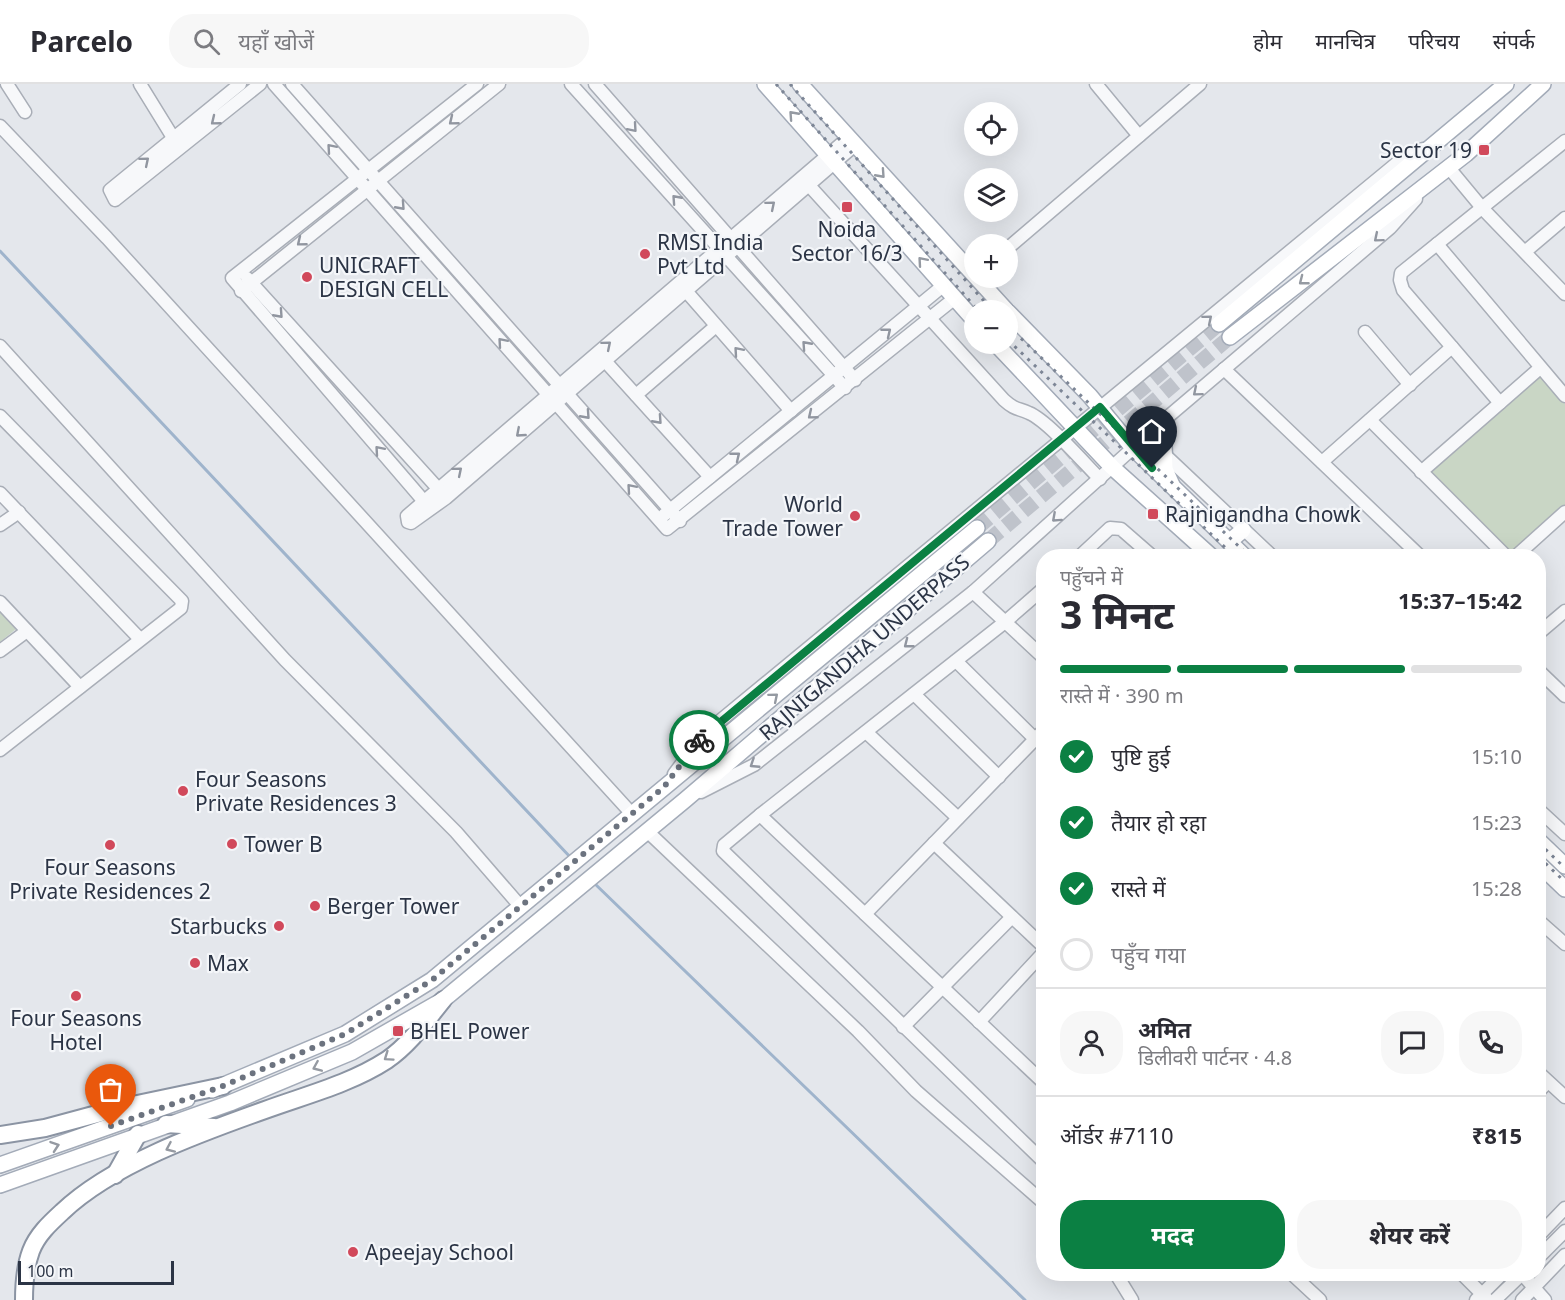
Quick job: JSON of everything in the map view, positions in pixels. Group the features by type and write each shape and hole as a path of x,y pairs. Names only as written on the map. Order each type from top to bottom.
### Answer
{"highway":[{"path":"24,1300 25,1269 32,1249 44,1230 81,1194 115,1174 218,1127 328,1089 387,1060 414,1037 443,1000"},
{"path":"0,1135 45,1128 123,1107 223,1086"},
{"path":"166,1124 218,1127"},
{"path":"115,1174 138,1134"}],"main road":[{"path":"765,84 964,308"},
{"path":"800,84 997,300"},
{"path":"1219,324 1506,84"},
{"path":"1230,337 1433,181 1543,84"},
{"path":"1018,322 1100,407 1133,448 1236,549"},
{"path":"1006,354 1112,467 1203,549"},
{"path":"1163,421 1165,470 1174,489"},
{"name":"RAJNIGANDHA UNDERPASS","path":"0,1165 223,1086 345,1034 392,1008 432,980 977,528"},
{"path":"1229,542 1244,530"},
{"name":"RAJNIGANDHA UNDERPASS","path":"0,1185 230,1103 352,1052 443,1000 685,800 988,541"},
{"path":"1546,848 1565,866"},
{"path":"1546,871 1565,889"}],"street":[{"path":"7,84 25,112"},
{"path":"140,84 180,149"},
{"path":"240,84 109,193 117,200 260,84"},
{"path":"274,84 667,529 680,521 955,298"},
{"path":"292,84 680,521"},
{"path":"442,493 246,287 232,279 240,270 477,84"},
{"path":"246,287 499,84"},
{"path":"571,84 723,253 850,384"},
{"path":"1096,84 1139,136"},
{"path":"1018,239 1200,84"},
{"path":"585,100 596,86 734,243 839,372"},
{"path":"0,126 107,238 627,819"},
{"path":"664,787 704,734 1402,159 1443,139"},
{"path":"246,287 428,505 852,141"},
{"path":"1500,403 1403,290 1400,280 1401,273 1565,141"},
{"path":"649,170 661,159"},
{"path":"1449,168 1483,209 1565,294"},
{"path":"685,800 754,765 973,592 1163,421 1389,228 1433,181"},
{"path":"806,182 1004,400 1015,409 1029,413 1100,478"},
{"path":"1526,251 1565,218"},
{"path":"1437,244 1565,396"},
{"path":"563,389 605,360 686,291 723,253"},
{"path":"658,519 944,285"},
{"path":"686,291 790,411"},
{"path":"636,395 716,326"},
{"path":"1365,332 1410,385"},
{"path":"0,346 285,660 525,903"},
{"path":"1322,462 1452,347"},
{"path":"605,360 710,477"},
{"path":"1421,472 1540,368"},
{"path":"1224,369 1413,549"},
{"path":"0,416 180,597 181,608 0,750"},
{"path":"1370,420 1499,549"},
{"path":"1164,454 1264,549"},
{"path":"0,493 140,639"},
{"path":"0,525 19,512"},
{"path":"1524,549 1565,512"},
{"path":"1088,549 1110,528 1115,527 1121,529 1144,549"},
{"path":"973,592 1036,651"},
{"path":"1036,595 724,845 724,853 1036,1154"},
{"path":"0,602 80,687"},
{"path":"1546,627 1565,611"},
{"path":"0,651 27,631"},
{"path":"956,661 1036,731"},
{"path":"1546,678 1565,696"},
{"path":"914,694 999,777"},
{"path":"866,732 958,818"},
{"path":"865,914 1036,739"},
{"path":"760,815 1036,1075"},
{"path":"1546,816 1565,834"},
{"path":"642,835 858,1031 916,1091 1036,1196"},
{"path":"934,843 1036,939"},
{"path":"903,1027 1012,917"},
{"path":"1546,927 1565,944"},
{"path":"980,1022 1036,961"},
{"path":"1546,1085 1565,1097"},
{"path":"1546,1228 1565,1208"},
{"path":"1546,1250 1565,1231"},
{"path":"1546,1275 1565,1255"},
{"path":"1120,1281 1132,1300"},
{"path":"1300,1281 1320,1300"},
{"path":"1468,1281 1482,1298 1496,1281"},
{"path":"1495,1300 1515,1281"},
{"path":"1528,1281 1545,1300"},
{"path":"1510,1286 1523,1300 1540,1281"}],"green space":[{"path":"1540,375 1565,404 1565,505 1515,549 1504,549 1428,472"},
{"path":"0,612 16,629 0,642"}],"waterway":[{"path":"0,251 572,859"},
{"path":"593,882 1025,1300"}],"tunnel":[{"path":"977,528 1219,324"},
{"path":"988,541 1230,337"}],"railway":[{"path":"776,84 969,300"},
{"path":"790,84 983,300"},
{"path":"1018,336 1242,549"},
{"path":"1018,350 1227,549"},
{"path":"1546,850 1565,868"},
{"path":"1546,864 1565,882"}],"way so far":[{"path":"111,1126 223,1086 313,1049 392,1008 432,980 664,787 699,740"}],"place":[{"name":"Sector 19","path":"1484,150"},
{"name":"Noida Sector 16/3","path":"847,207"},
{"name":"RMSI India Pvt Ltd","path":"645,254"},
{"name":"UNICRAFT DESIGN CELL","path":"307,277"},
{"name":"Rajnigandha Chowk","path":"1153,514"},
{"name":"World Trade Tower","path":"855,516"},
{"name":"Four Seasons Private Residences 3","path":"183,791"},
{"name":"Tower B","path":"232,844"},
{"name":"Four Seasons Private Residences 2","path":"110,845"},
{"name":"Berger Tower","path":"315,906"},
{"name":"Starbucks","path":"279,926"},
{"name":"Max","path":"195,963"},
{"name":"Four Seasons Hotel","path":"76,996"},
{"name":"BHEL Power","path":"398,1031"},
{"name":"Apeejay School","path":"353,1252"}],"route":[{"path":"699,740 1100,407 1152,468"}]}
